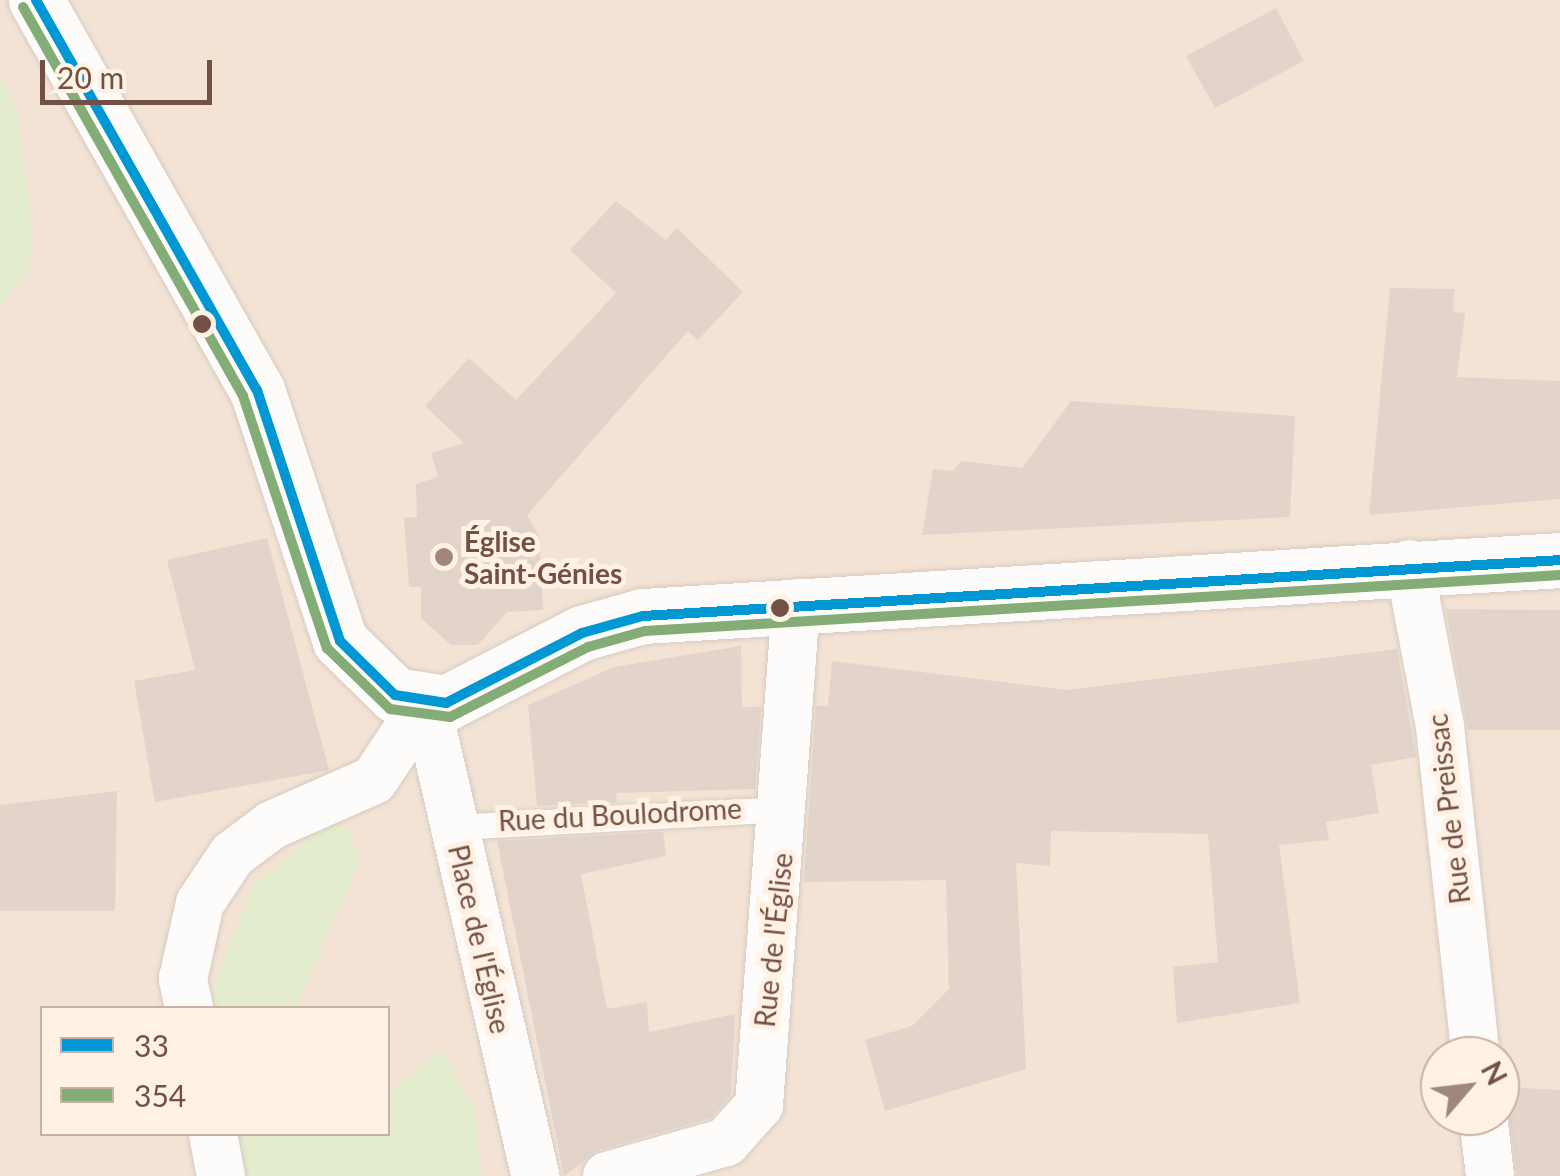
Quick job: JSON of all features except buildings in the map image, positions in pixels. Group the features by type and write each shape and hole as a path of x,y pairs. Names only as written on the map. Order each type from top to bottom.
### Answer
{"main road":[{"path":"36,0 257,390 340,641 395,695 426,702 473,692 582,632 643,616 796,603 1178,586 1409,564 1560,560"}],"street":[{"name":"Rue de Preissac","path":"1409,564 1440,727 1474,1036"},
{"name":"Rue de l'Église","path":"607,1176 726,1142 758,1104 787,808 796,603"},
{"name":"Place de l'Église","path":"426,702 535,1176"},
{"path":"188,1006 183,979 200,903 232,855 272,825 374,780 426,702"},
{"path":"213,1136 221,1176"},
{"path":"1485,1136 1490,1176"}],"lane":[{"name":"Rue du Boulodrome","path":"454,827 787,808"}],"shaded area":[{"path":"0,0 1560,0 1560,1176 0,1176"}],"green space":[{"path":"0,78 16,106 32,229 30,269 0,306"},
{"path":"338,814 361,857 297,1006 206,1006 252,886"},
{"path":"444,1050 474,1110 481,1176 245,1176 235,1136 390,1136 390,1091"}],"transit line":[{"name":"33","path":"36,0 257,390 340,641 395,695 446,703 582,633 643,616 1560,560"},
{"name":"354","path":"23,7 243,396 327,648 390,709 450,717 588,647 645,631 1560,575"}],"place":[{"name":"Église Saint-Génies","path":"444,557"}]}
